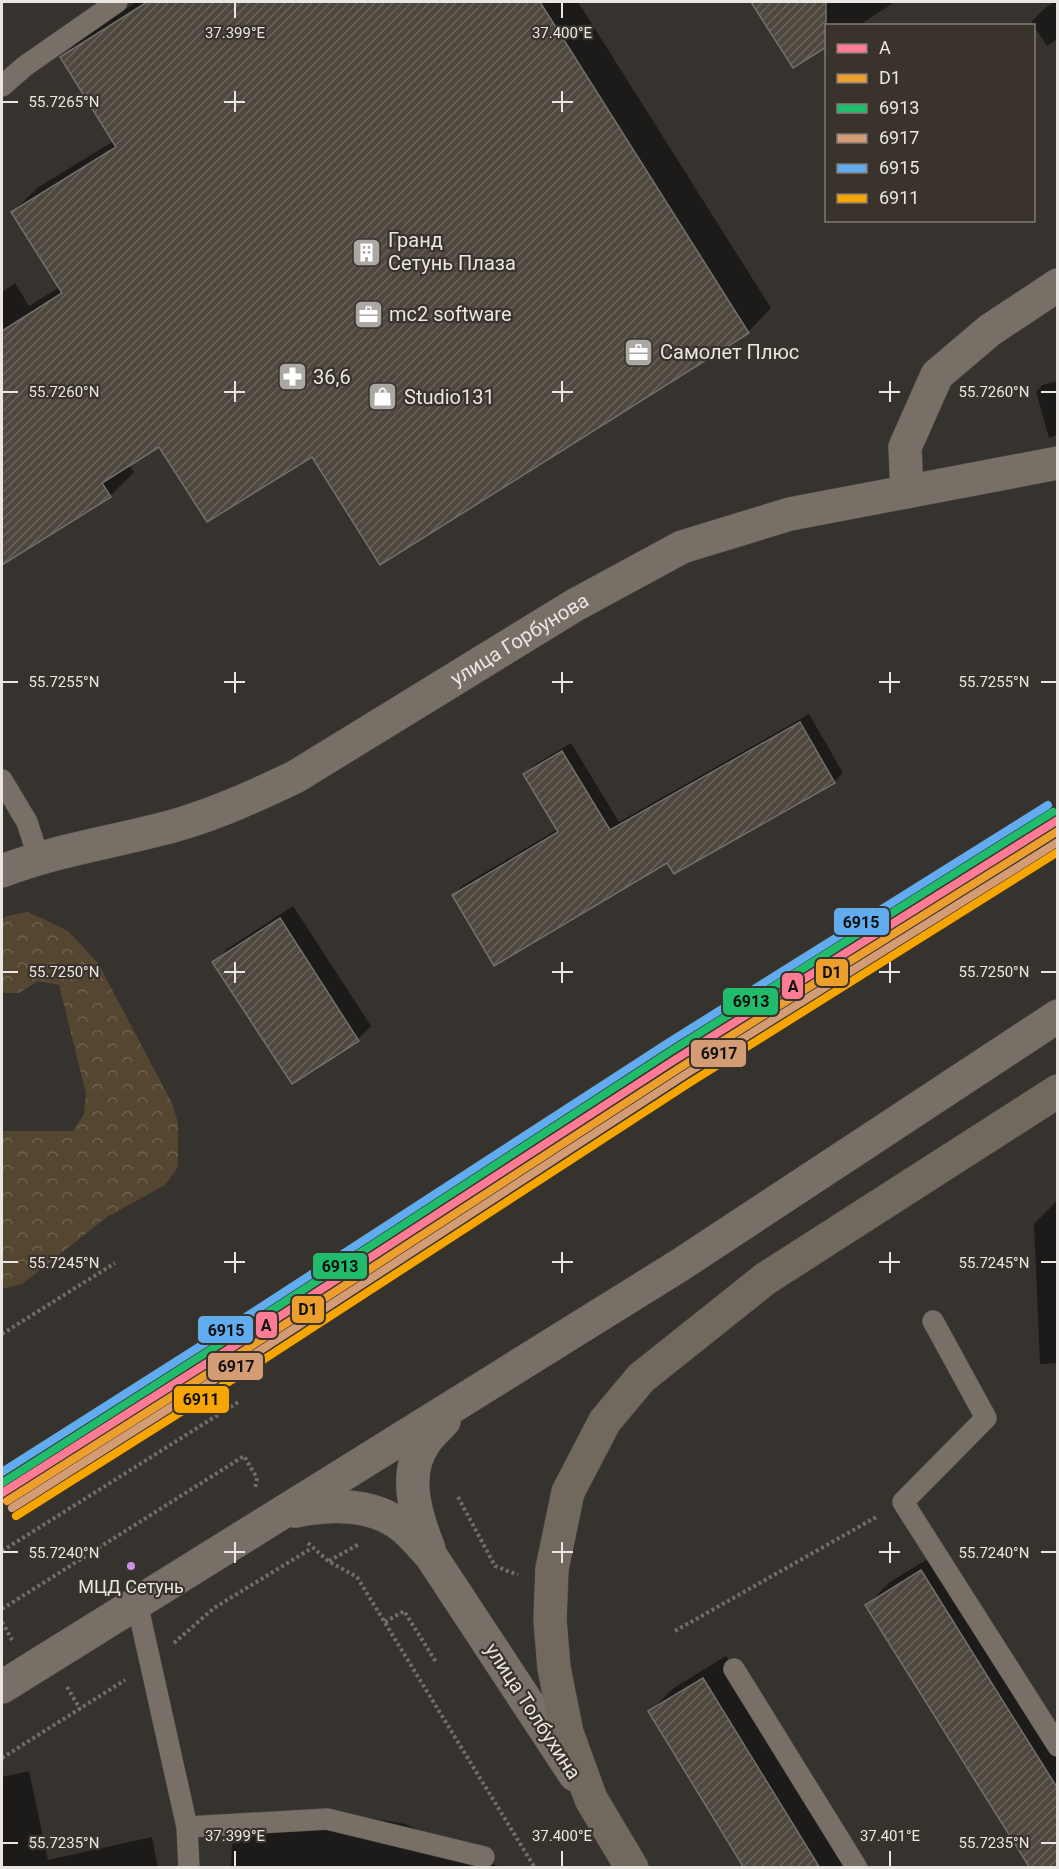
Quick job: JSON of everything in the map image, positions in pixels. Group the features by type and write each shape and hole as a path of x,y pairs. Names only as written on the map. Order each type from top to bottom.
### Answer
{"main road":[{"path":"591,1799 567,1733 554,1668 550,1586 568,1492 605,1421 640,1378 765,1279 1058,1091"},
{"name":"улица Толбухина","path":"591,1799 632,1868"}],"street":[{"path":"907,492 905,447 937,375 990,330 1058,285"},
{"name":"улица Горбунова","path":"2,871 96,843 179,824 246,801 265,792 295,777 575,605 682,548 790,514 1058,463"},
{"path":"2,1687 680,1265 1058,1016"},
{"name":"улица Толбухина","path":"431,1557 416,1515 413,1496 414,1466 424,1443 459,1403"},
{"name":"улица Толбухина","path":"281,1514 315,1507 345,1506 376,1512 404,1527 431,1557 591,1799"}],"lane":[{"path":"2,86 25,66 117,2"},
{"path":"2,780 27,822 39,859"},
{"path":"933,1322 986,1418 903,1502 1058,1746"},
{"path":"136,1604 187,1827 189,1868"},
{"path":"735,1669 856,1868"},
{"path":"187,1827 327,1819 484,1857"}],"path":[{"path":"2,1334 115,1263"},
{"path":"2,1551 240,1401"},
{"path":"2,1609 237,1460"},
{"path":"458,1497 495,1566 528,1579"},
{"path":"675,1631 903,1502"},
{"path":"281,1514 312,1548 328,1561 357,1577 535,1868"},
{"path":"385,1622 404,1611 436,1662"},
{"path":"2,1622 15,1644"},
{"path":"65,1685 80,1708"}],"green space":[{"path":"28,912 68,931 98,963 172,1103 178,1123 178,1167 165,1185 107,1217 22,1284 2,1289 2,1131 73,1131 84,1114 86,1093 59,985 38,981 19,993 2,993 2,919"}],"building":[{"name":"Гранд Сетунь Плаза","path":"147,2 540,2 749,333 380,565 312,457 207,522 159,447 102,483 111,497 2,565 2,331 62,293 11,212 116,147 60,57"},
{"path":"751,2 826,2 825,48 793,68"},
{"path":"800,722 835,783 674,874 667,863 494,966 452,895 558,832 523,774 562,751 610,830"},
{"path":"280,918 359,1041 292,1084 212,962"},
{"path":"921,1570 1058,1789 1058,1868 1030,1868 865,1605"},
{"path":"703,1678 820,1868 744,1868 648,1711"}],"transit line":[{"name":"6915","path":"2,1472 666,1044 1048,805"},
{"name":"6913","path":"2,1483 671,1051 1053,812"},
{"name":"A","path":"2,1493 234,1346 676,1059 1058,820"},
{"name":"D1","path":"7,1501 239,1354 681,1067 1058,831"},
{"name":"6917","path":"12,1508 244,1361 686,1074 1058,842"},
{"name":"6911","path":"16,1516 249,1369 691,1082 1058,852"}],"place":[{"name":"Гранд Сетунь Плаза","path":"367,252"},
{"name":"mc2 software","path":"368,314"},
{"name":"Самолет Плюс","path":"639,352"},
{"name":"36,6","path":"292,377"},
{"name":"Studio131","path":"383,397"},
{"name":"МЦД Сетунь","path":"131,1566"}]}
